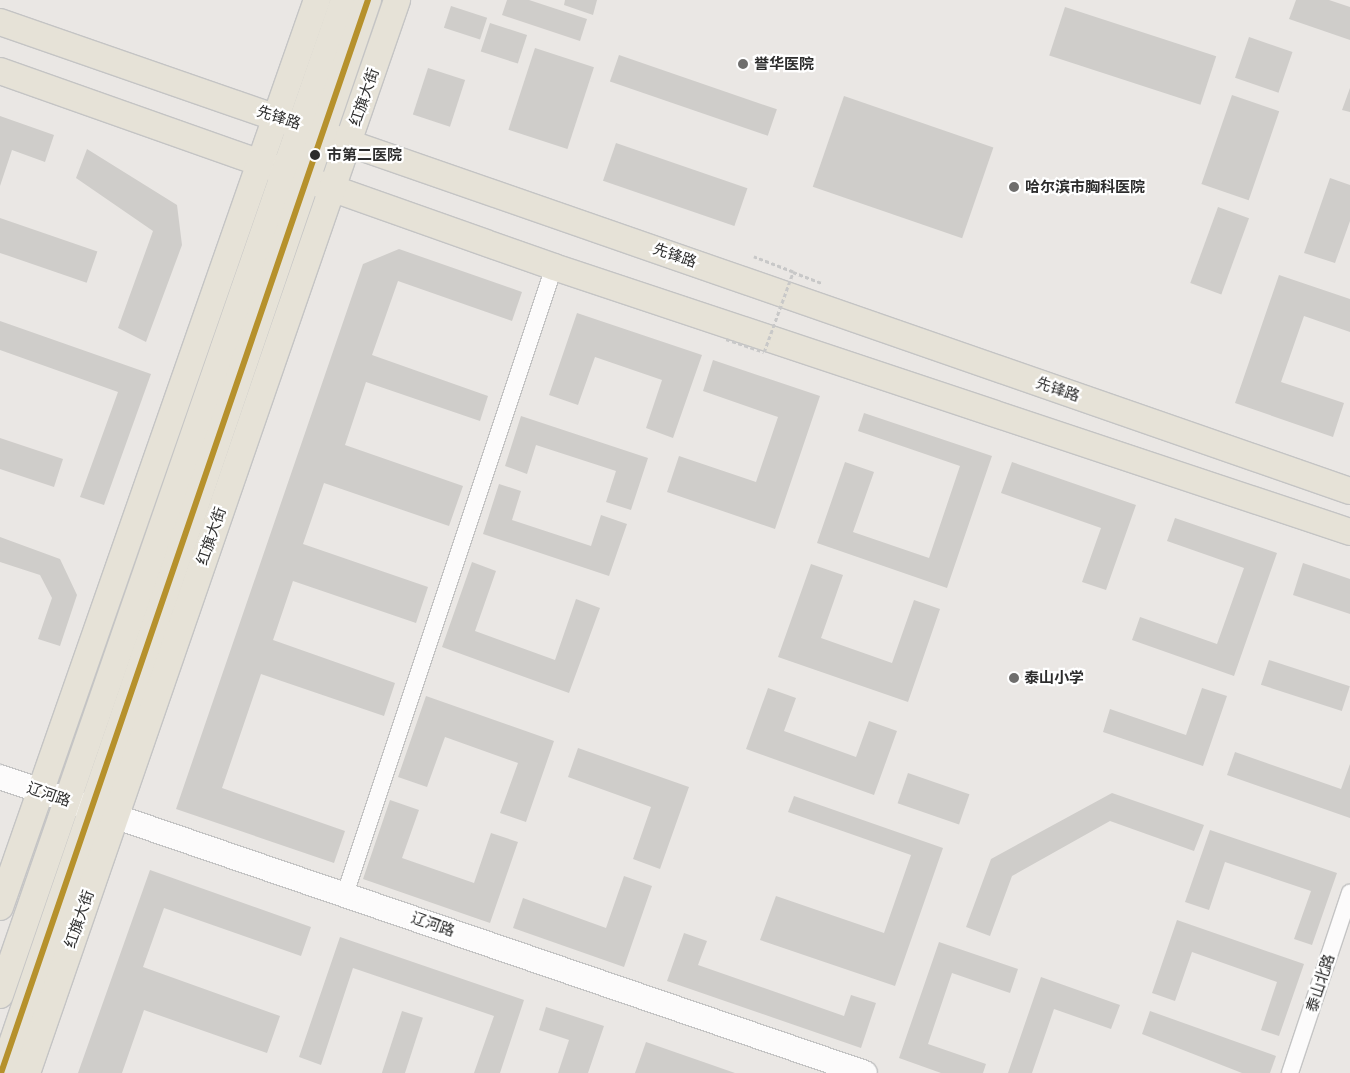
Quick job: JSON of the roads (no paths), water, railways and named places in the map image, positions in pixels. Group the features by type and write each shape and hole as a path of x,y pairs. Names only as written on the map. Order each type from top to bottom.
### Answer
{"main road":[{"name":"红旗大街","path":"27,1073 297,173 301,124 317,0"},
{"name":"红旗大街","path":"301,124 344,0"},
{"name":"红旗大街","path":"301,124 368,0"},
{"name":"红旗大街","path":"0,908 39,796 297,173 349,142 397,0"},
{"name":"先锋路","path":"0,22 301,124 1350,490"},
{"path":"0,71 297,173 554,267 1350,532"},
{"name":"红旗大街","path":"0,995 66,806 297,173"},
{"name":"辽河路","path":"0,777 39,796 66,806 834,1073"},
{"name":"辽河路","path":"0,789 39,796"},
{"name":"红旗大街","path":"2,1073 102,818"},
{"name":"辽河路","path":"102,818 345,894 864,1073"}],"street":[{"path":"345,894 554,267"},
{"name":"泰山北路","path":"1290,1073 1350,893"}],"place":[{"name":"誉华医院","path":"743,64"},
{"name":"市第二医院","path":"315,155"},
{"name":"哈尔滨市胸科医院","path":"1014,187"},
{"name":"泰山小学","path":"1014,678"}]}
